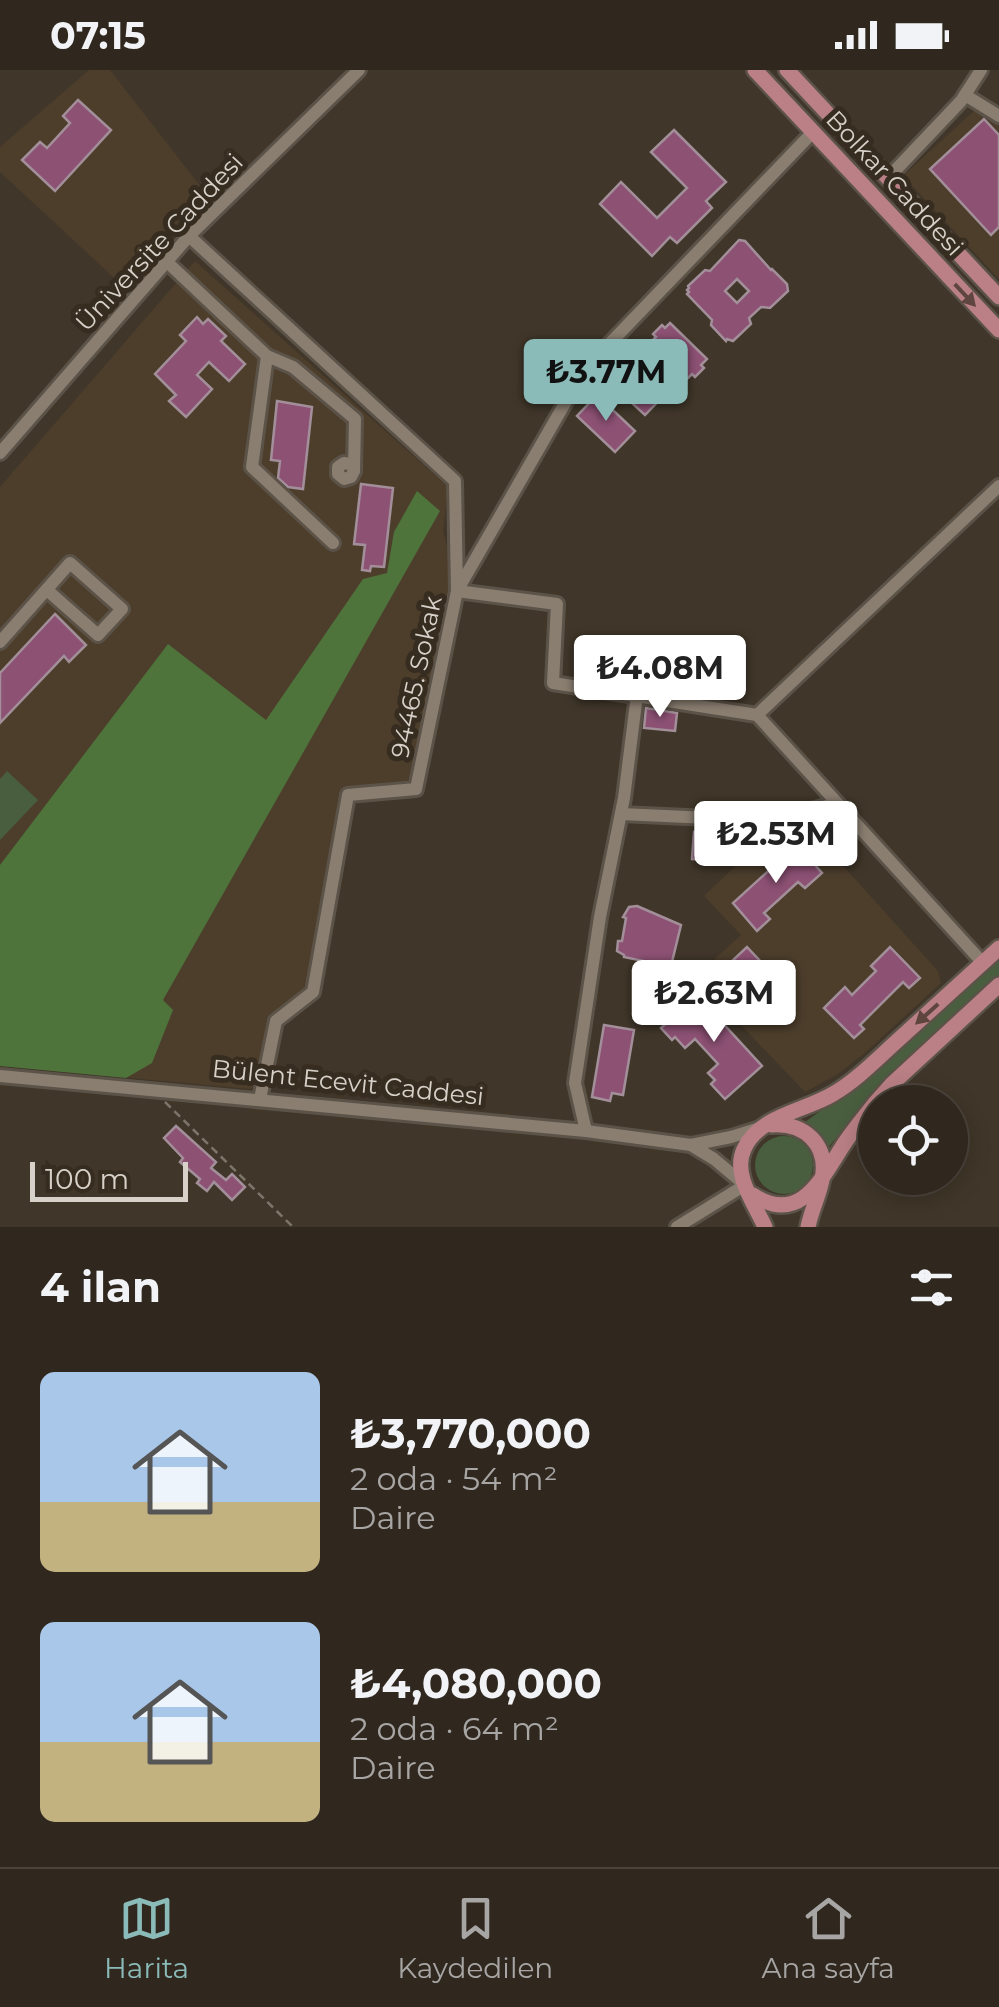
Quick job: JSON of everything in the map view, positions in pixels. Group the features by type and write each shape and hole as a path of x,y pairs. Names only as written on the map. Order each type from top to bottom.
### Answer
{"main road":[{"name":"Bolkar Caddesi","path":"756,70 999,330"},
{"name":"Bolkar Caddesi","path":"787,70 999,297"},
{"path":"765,1227 741,1174 744,1147 762,1127 848,1084 999,948"},
{"path":"891,1085 999,985"},
{"path":"762,1127 790,1125 803,1130 820,1151 822,1179 808,1227"},
{"path":"745,1186 766,1204 792,1206 804,1200 858,1125"}],"street":[{"name":"Üniversite Caddesi","path":"0,453 189,236 359,70"},
{"path":"888,178 965,95 981,70"},
{"path":"965,95 999,116"},
{"path":"813,132 592,362 457,591 557,604 553,683 757,716 983,963"},
{"name":"94465. Sokak","path":"189,236 455,481 457,591 416,789 348,796 314,992 276,1022 260,1099"},
{"path":"166,261 267,356 293,367 355,419 354,470"},
{"path":"267,356 252,467 333,543"},
{"path":"757,716 999,486"},
{"path":"0,642 70,563 122,609 98,635 47,590"},
{"path":"586,1131 574,1083 637,695"},
{"path":"620,814 773,822 837,803"},
{"name":"Bülent Ecevit Caddesi","path":"0,1076 586,1131 691,1145 762,1127"},
{"name":"Bülent Ecevit Caddesi","path":"691,1145 745,1186"},
{"path":"676,1227 745,1186"}],"path":[{"path":"156,1089 174,1112 292,1227"}],"shaded area":[{"path":"89,70 110,70 204,191 124,287 0,172 0,147"},
{"path":"976,109 999,124 999,279 903,176"},
{"path":"195,261 448,487 443,531 449,552 450,584 412,780 349,787 338,800 308,980 303,990 272,1018 257,1086 250,1089 0,1066 0,487"},
{"path":"775,828 809,828 938,971 941,983 866,1052 838,1074 805,1092 695,977 741,935 704,896"}],"green space":[{"path":"417,491 440,511 163,1000 173,1010 152,1063 126,1078 0,1066 0,865 168,644 266,720 363,579 387,573 394,532"},
{"path":"7,771 38,800 0,840 0,779"},
{"path":"999,958 999,976 882,1085 858,1085 858,1111 828,1148 805,1122 869,1076"},
{"path":"784,1136 804,1145 813,1165 804,1185 784,1194 764,1185 755,1165 764,1145"}],"building":[{"path":"78,100 111,130 55,191 22,160 40,142 47,148 70,123 63,116"},
{"path":"984,119 999,135 999,227 991,235 930,169"},
{"path":"674,130 726,182 706,201 712,208 677,243 670,237 652,256 600,204 621,182 657,218 687,188 651,152"},
{"path":"739,240 745,241 787,284 788,291 770,308 761,307 749,318 751,324 733,341 726,341 687,294 688,286 705,270 710,271","holes":["737,279 749,291 737,303 725,291"]},
{"path":"197,317 203,324 208,319 226,336 221,341 245,364 229,381 209,362 197,375 212,389 186,417 169,401 176,395 155,374 186,341 180,335"},
{"path":"670,323 707,359 695,377 692,374 687,379 650,343 662,325 665,328"},
{"path":"634,356 670,389 645,415 609,382"},
{"path":"597,395 635,431 615,452 577,416"},
{"path":"277,401 312,407 303,489 288,487 278,478 280,461 271,460"},
{"path":"361,484 393,488 384,567 371,566 370,571 362,570 365,545 354,544"},
{"path":"55,614 86,645 69,662 64,656 0,723 0,673"},
{"path":"646,708 677,713 675,731 644,728"},
{"path":"694,832 729,836 726,862 692,859"},
{"path":"797,845 822,873 805,888 798,882 764,913 770,919 757,931 733,903"},
{"path":"637,906 681,925 672,962 667,966 624,957 617,951 618,941 622,941 626,918 623,917 629,907"},
{"path":"747,947 778,980 746,1010 715,977"},
{"path":"890,947 920,978 909,988 903,982 860,1025 864,1029 854,1038 824,1008 845,987 852,995 876,971 871,966"},
{"path":"697,995 762,1066 725,1099 711,1084 715,1080 708,1073 718,1064 695,1039 685,1048 661,1028"},
{"path":"604,1025 634,1030 623,1095 612,1093 610,1101 592,1097"},
{"path":"176,1126 216,1162 211,1168 226,1180 232,1174 245,1187 232,1200 214,1182 207,1191 197,1183 200,1179 180,1162 183,1158 164,1138"}]}
